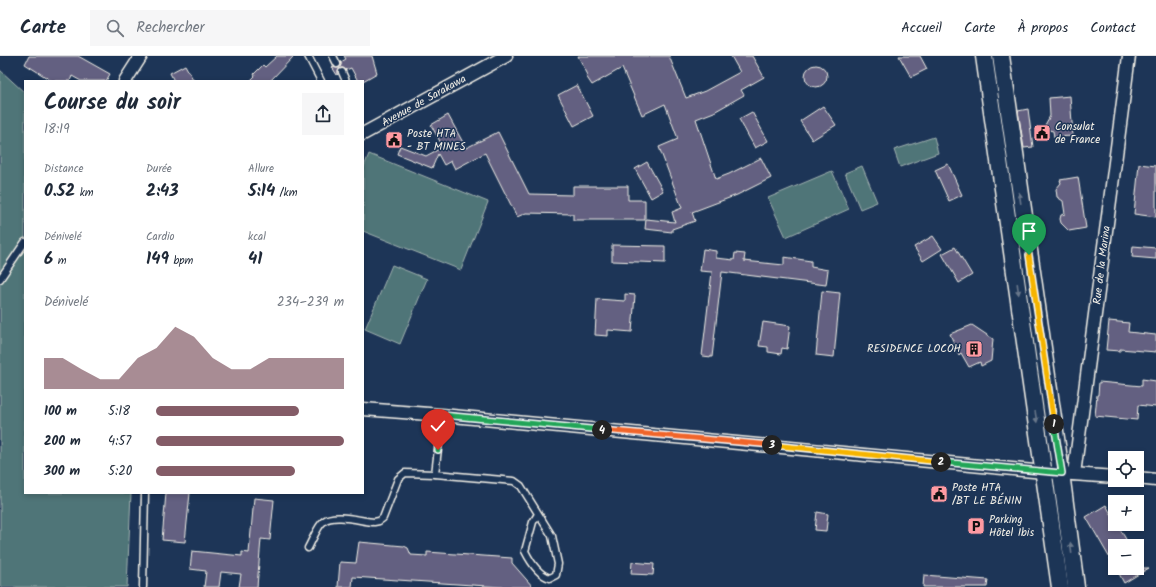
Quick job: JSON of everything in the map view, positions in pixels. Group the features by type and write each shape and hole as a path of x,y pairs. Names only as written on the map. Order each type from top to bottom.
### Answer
{"street":[{"path":"126,80 140,56"},
{"name":"Avenue de Sarakawa","path":"364,131 506,56"},
{"path":"984,56 1000,110 1068,473 1076,587"},
{"path":"1000,56 1000,110"},
{"name":"Rue de la Marina","path":"1068,473 1129,56"},
{"path":"1005,140 1044,472 1060,587"},
{"path":"364,409 442,415 1044,472 1108,476"},
{"path":"1144,479 1156,480"}],"lane":[{"path":"308,56 320,80"},
{"path":"333,56 337,64"},
{"path":"342,72 346,80"},
{"path":"0,279 24,243"},
{"path":"435,474 442,415"},
{"path":"308,548 323,521 329,518 337,517 374,522 383,518 398,479 405,473 514,481 521,486 552,536 558,564 556,575 550,578 544,576 529,559 525,551 533,522 538,514"},
{"path":"143,587 145,494"}],"green space":[{"path":"0,70 24,92 24,494 131,494 127,587 0,587"},
{"path":"934,137 938,153 900,167 894,150"},
{"path":"369,154 488,202 461,270 364,231 364,166"},
{"path":"862,166 877,202 860,209 845,173"},
{"path":"832,171 849,209 786,237 768,198"},
{"path":"392,265 427,279 400,344 365,329"}],"building":[{"path":"29,56 78,56 110,74 107,80 79,80 72,76 70,80 50,80 25,64"},
{"path":"277,56 294,56 271,80 251,80 255,76 254,74 263,65 265,67"},
{"path":"344,56 372,56 377,73 364,80 357,80 351,68 346,70 340,68 337,75 332,67 339,68 341,62 346,59"},
{"path":"578,56 669,56 686,98 705,91 740,72 731,56 752,56 764,77 741,90 744,95 714,112 696,119 716,179 761,158 771,178 737,195 692,212 695,221 672,229 672,232 645,229 646,219 675,222 672,212 682,208 659,147 678,139 665,104 642,115 622,68 592,85 586,76 588,75"},
{"path":"899,56 920,56 927,69 911,77"},
{"path":"185,65 193,80 174,80 170,73"},
{"path":"816,65 824,68 827,76 824,84 816,87 808,84 805,76 808,68"},
{"path":"577,85 593,116 574,126 558,95"},
{"path":"1070,96 1073,136 1054,137 1053,131 1049,130 1045,125 1050,116 1049,98"},
{"path":"823,106 836,125 812,140 800,121"},
{"path":"1028,109 1033,147 1024,148 1018,111"},
{"path":"752,112 768,141 755,148 739,119"},
{"path":"448,115 466,148 498,132 529,194 573,195 573,186 628,186 628,200 645,200 645,220 573,220 573,214 526,213 517,217 485,153 455,169 451,161 444,165 438,154 432,168 397,154 400,146 426,156 443,147 431,125"},
{"path":"647,162 663,191 651,198 635,169"},
{"path":"948,164 962,195 949,201 935,170"},
{"path":"1139,164 1156,166 1156,217 1134,214"},
{"path":"1078,177 1086,228 1069,231 1061,223 1061,215 1065,214 1063,201 1057,197 1056,189 1061,183 1060,180"},
{"path":"933,236 942,249 923,261 914,247"},
{"path":"612,245 665,246 665,263 612,261"},
{"path":"1133,246 1156,248 1156,259 1132,257"},
{"path":"955,247 972,275 959,283 942,254"},
{"path":"703,249 716,251 716,258 734,260 735,253 745,254 744,261 784,265 784,257 811,261 811,267 828,270 826,285 722,272 712,357 702,356 712,272 700,271"},
{"path":"822,291 840,293 834,357 816,355"},
{"path":"625,294 635,295 632,332 608,330 608,336 595,335 597,299 625,301"},
{"path":"1109,321 1129,323 1128,332 1156,335 1156,352 1120,349 1120,351 1106,350"},
{"path":"763,322 790,326 787,349 782,348 781,354 768,352 768,347 759,346"},
{"name":"RESIDENCE LOCOH","path":"972,325 993,339 991,361 981,366 980,362 969,367 961,353 959,355 950,334"},
{"path":"1142,379 1156,381 1156,407 1138,405 1137,420 1095,416 1099,382 1142,386"},
{"path":"166,494 190,494 185,542 162,540"},
{"path":"254,498 274,500 270,540 261,539 257,587 239,587 241,574 221,572 219,587 204,587 206,571 190,569 192,551 242,556 242,552 249,553"},
{"path":"1106,505 1108,509 1108,531 1121,531 1126,539 1108,539 1108,555 1086,517"},
{"path":"817,512 828,514 826,531 815,530"},
{"path":"359,542 404,546 408,548 411,555 427,556 427,552 512,558 512,563 533,587 502,587 353,577 352,587 338,587 340,562 356,563"},
{"path":"632,562 654,564 653,575 631,574"},
{"path":"924,575 988,580 987,587 923,587"},
{"path":"1120,575 1137,575 1124,583"}],"place":[{"name":"Consulat de France","path":"1042,133"},
{"name":"Poste HTA - BT MINES","path":"394,140"},
{"name":"RESIDENCE LOCOH","path":"974,349"},
{"name":"Poste HTA /BT LE BÉNIN","path":"939,494"},
{"name":"Parking Hôtel Ibis","path":"976,526"}],"route":[{"path":"438,450 442,415 1062,473 1029,255"}]}
